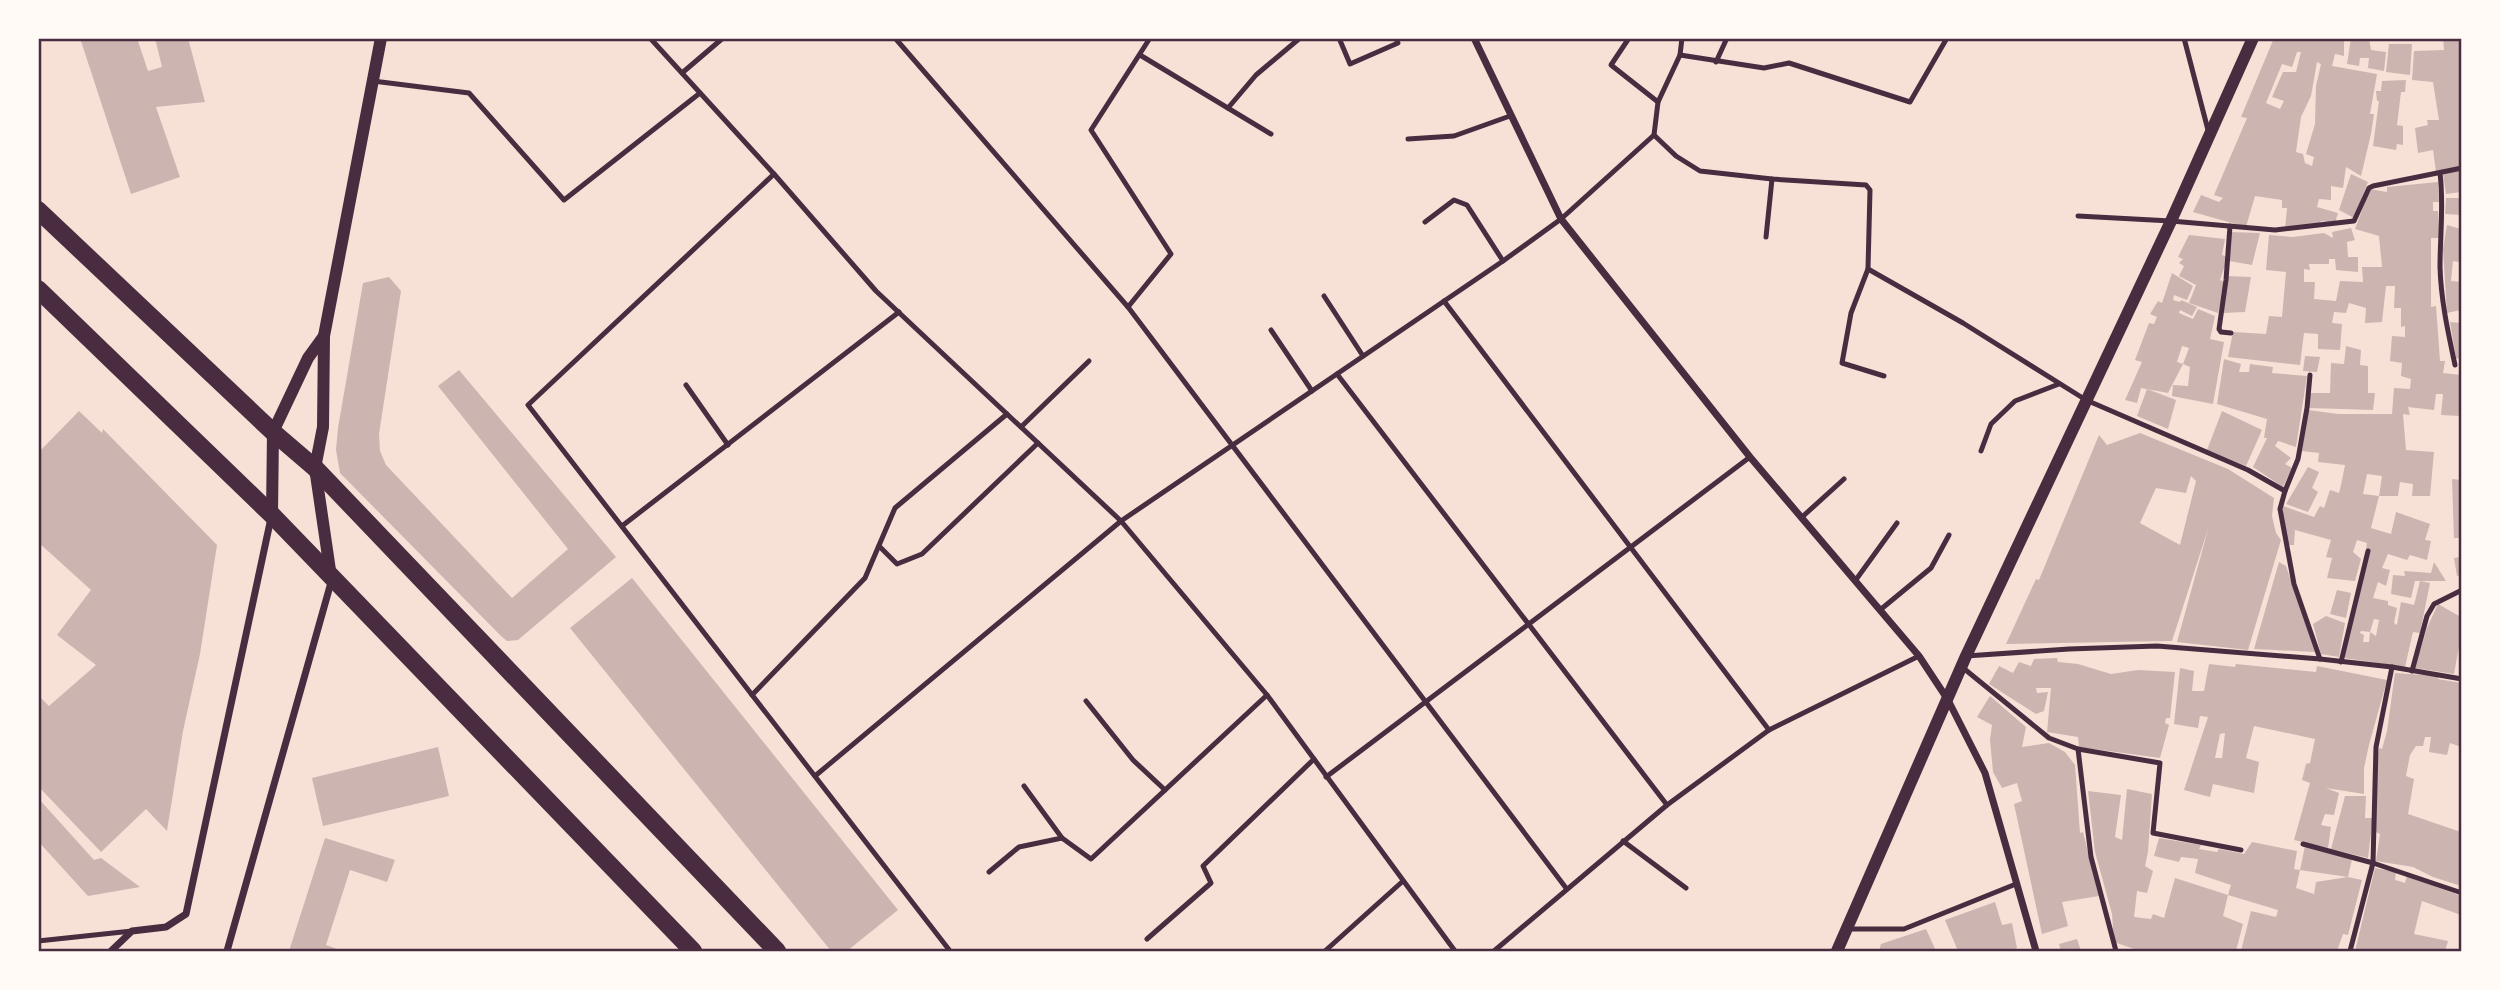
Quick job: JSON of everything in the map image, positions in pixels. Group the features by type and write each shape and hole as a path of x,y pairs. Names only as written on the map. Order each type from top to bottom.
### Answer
{"main road":[{"path":"38,210 273,432 315,468 777,951"},
{"path":"38,289 272,514 693,951"}],"street":[{"path":"227,951 332,579 315,468 323,427 324,336 381,38"},
{"path":"1475,38 1561,219 1750,457 1919,656 1948,700 1985,774 2036,951"},
{"path":"1837,951 1964,661 2171,221 2253,38"},
{"path":"111,951 132,931 166,928 186,914 272,514 273,432 308,358 324,336"}],"lane":[{"path":"650,38 876,291 1121,521 1267,695 1455,951"},
{"path":"682,73 723,38"},
{"path":"895,38 1128,307 1566,888"},
{"path":"1128,307 1171,254 1091,130 1150,38"},
{"path":"1228,108 1256,75 1300,38"},
{"path":"1339,38 1350,64 1398,43 1396,38"},
{"path":"1629,38 1611,65 1658,103"},
{"path":"815,776 1121,521 1561,219 1654,135 1658,103 1680,55 1682,38"},
{"path":"1716,62 1727,38"},
{"path":"1680,55 1764,68 1789,63 1910,102 1947,38"},
{"path":"2184,38 2209,135"},
{"path":"1140,54 1271,134"},
{"path":"373,81 469,93 564,200 699,93"},
{"path":"1408,139 1454,136 1510,116"},
{"path":"1654,135 1676,156 1700,171 1866,185 1870,190 1868,269 1851,313 1842,363 1884,376"},
{"path":"2078,216 2275,230 2354,221 2369,188 2462,168"},
{"path":"2440,173 2443,197 2440,265 2442,306 2455,365"},
{"path":"774,174 528,405 950,951"},
{"path":"1766,237 1772,178"},
{"path":"1425,222 1454,200 1467,205 1503,261"},
{"path":"2230,226 2219,330 2231,333"},
{"path":"1868,269 1963,323 2086,400 2248,470 2285,491"},
{"path":"1324,296 1363,356"},
{"path":"1444,301 1769,730"},
{"path":"622,526 899,313"},
{"path":"1271,330 1312,391"},
{"path":"1021,428 1088,361"},
{"path":"1337,374 1667,806"},
{"path":"2310,375 2298,459 2280,509 2294,584 2320,659"},
{"path":"1981,451 1992,424 2015,401 2059,384"},
{"path":"686,385 728,444"},
{"path":"752,695 865,578 895,508 1007,414"},
{"path":"879,546 897,564 922,554 1038,443"},
{"path":"1326,776 1750,457"},
{"path":"1801,518 1844,479"},
{"path":"1855,580 1897,523"},
{"path":"1880,610 1931,568 1948,535"},
{"path":"2341,662 2368,551"},
{"path":"2412,671 2427,616 2434,604 2462,590"},
{"path":"1964,661 2069,649 2157,646 2320,659 2392,667 2462,679"},
{"path":"1494,951 1623,841 1769,730 1919,656"},
{"path":"1964,661 2049,738 2078,749 2160,763 2153,833 2241,849"},
{"path":"2350,951 2373,863 2376,747 2392,667"},
{"path":"1024,786 1062,838 1091,859 1267,695"},
{"path":"1086,701 1133,760 1165,790"},
{"path":"2078,749 2091,857 2116,951"},
{"path":"1147,939 1211,883 1203,866 1314,759"},
{"path":"989,872 1019,847 1062,838"},
{"path":"1623,841 1686,888"},
{"path":"2303,844 2373,863 2462,893"},
{"path":"1325,951 1403,881"},
{"path":"1847,929 1904,929 2016,884"},
{"path":"38,941 132,931"}],"building":[{"path":"80,38 137,38 148,71 162,67 155,38 188,38 205,102 156,107 180,177 131,194"},
{"path":"2274,38 2344,38 2344,56 2335,54 2332,66 2377,74 2370,114 2374,114 2371,134 2361,176 2346,167 2343,188 2331,186 2331,200 2319,199 2317,207 2338,213 2335,223 2321,221 2320,225 2285,229 2287,208 2282,208 2282,200 2255,196 2246,227 2193,212 2201,195 2219,202 2223,198 2214,195 2247,118 2241,117","holes":["2297,52 2301,52 2296,72 2283,72 2272,97 2284,101 2280,109 2266,103 2282,64 2292,67","2317,62 2321,64 2316,86 2315,124 2306,154 2314,157 2312,166 2305,163 2303,154 2296,152 2301,117 2311,96"]},
{"path":"2351,38 2369,38 2371,50 2386,52 2384,71 2368,68 2369,58 2360,58 2359,66 2347,64"},
{"path":"2443,38 2461,38 2461,167 2436,172 2433,150 2418,153 2415,128 2428,125 2427,120 2439,120 2433,82 2412,80 2414,51 2444,50"},
{"path":"2389,44 2412,44 2410,75 2386,72"},
{"path":"2406,80 2405,92 2401,92 2397,125 2403,126 2403,145 2397,144 2396,150 2373,146 2379,101 2376,91 2381,91 2382,81"},
{"path":"2461,169 2461,192 2446,194 2443,174"},
{"path":"2351,174 2368,182 2354,218 2339,210"},
{"path":"2438,182 2439,202 2433,202 2433,211 2438,211 2440,238 2431,238 2431,307 2436,306 2440,361 2445,361 2443,373 2461,375 2461,416 2441,415 2443,394 2436,394 2434,410 2408,407 2410,415 2403,414 2406,450 2434,452 2430,496 2412,496 2413,484 2400,482 2398,496 2379,496 2371,528 2391,534 2396,512 2430,524 2425,540 2431,541 2427,560 2410,555 2407,560 2388,554 2382,568 2390,570 2386,586 2378,582 2373,598 2388,601 2388,605 2397,608 2394,623 2397,625 2401,602 2414,605 2420,581 2430,583 2420,633 2413,632 2405,667 2344,658 2370,550 2366,549 2367,543 2357,540 2353,552 2361,559 2355,581 2327,578 2332,558 2326,557 2331,540 2295,530 2294,545 2288,545 2283,514 2283,506 2314,517 2320,506 2324,508 2330,490 2339,493 2341,485 2345,465 2318,462 2319,453 2302,451 2308,410 2338,414 2392,414 2394,388 2410,389 2411,379 2401,376 2402,363 2390,361 2392,336 2405,337 2405,326 2401,327 2401,308 2394,308 2395,286 2386,286 2382,322 2365,323 2366,308 2349,303 2346,313 2334,312 2332,323 2342,324 2340,350 2318,349 2318,334 2304,333 2300,365 2228,357 2233,332 2266,334 2269,316 2282,317 2286,272 2266,270 2269,235 2293,237 2324,233 2333,238 2332,232 2351,228 2355,240 2347,242 2348,257 2358,257 2358,272 2336,270 2335,259 2329,259 2329,264 2309,264 2310,270 2304,269 2304,282 2315,282 2314,299 2336,301 2340,281 2363,282 2362,267 2382,267 2379,236 2355,229 2370,189 2387,192 2387,187","holes":["2367,474 2382,476 2379,496 2363,494","2374,619 2379,620 2376,636 2370,632","2361,631 2370,632 2369,642 2363,642 2364,635"]},
{"path":"2446,198 2461,198 2461,215 2445,214"},
{"path":"2447,225 2461,229 2459,262 2453,261 2451,281 2461,282 2461,310 2447,313 2443,249"},
{"path":"2230,232 2260,233 2252,265 2229,261"},
{"path":"2189,235 2225,239 2222,255 2228,257 2220,280 2226,283 2218,313 2189,303 2196,285 2179,276 2184,266 2179,263 2183,259 2178,257"},
{"path":"2172,273 2193,286 2187,300 2174,295 2173,300 2181,300 2197,307 2192,316 2180,310 2179,313 2193,319 2198,309 2215,316 2210,339 2224,342 2213,404 2172,396 2173,385 2188,386 2190,367 2183,364 2168,393 2141,388 2137,403 2125,400 2142,362 2135,360 2149,323 2154,324 2157,317 2150,314 2158,301 2162,303","holes":["2182,346 2189,348 2183,364 2177,362"]},
{"path":"2227,276 2251,277 2245,312 2223,313"},
{"path":"389,277 401,291 379,434 380,451 386,465 512,598 568,549 438,386 459,370 616,557 518,640 507,641 501,636 340,473 336,450 338,428 363,283"},
{"path":"2450,322 2461,323 2461,359 2456,358"},
{"path":"2346,346 2361,350 2360,365 2368,366 2368,393 2375,393 2373,410 2309,408 2310,393 2330,393 2331,363 2344,364"},
{"path":"2305,356 2320,357 2317,372 2303,371"},
{"path":"2224,359 2241,364 2239,372 2249,372 2250,364 2273,367 2272,373 2307,376 2296,447 2278,441 2275,446 2291,458 2285,464 2292,468 2283,487 2253,467 2267,438 2264,438 2267,419 2217,404"},
{"path":"2147,389 2176,400 2168,429 2137,416"},
{"path":"79,411 102,433 103,429 217,545 167,831 146,809 101,852 38,786 38,695 49,706 96,665 57,635 91,590 38,542 38,453"},
{"path":"2222,411 2262,430 2246,466 2207,450"},
{"path":"2140,433 2228,469 2274,498 2272,516 2276,533 2281,540 2248,650 2177,642 2209,526 2172,641 2006,644 2036,579 2039,580 2099,435 2107,445","holes":["2191,476 2196,481 2180,545 2140,523 2156,488 2186,493"]},
{"path":"2308,467 2319,472 2312,488 2318,492 2308,512 2286,504"},
{"path":"2452,479 2461,480 2461,538 2454,538"},
{"path":"2461,557 2461,575 2457,576 2454,558"},
{"path":"2279,562 2286,566 2315,652 2254,649"},
{"path":"2434,562 2446,581 2415,581 2411,598 2391,594 2393,575 2405,576 2404,571 2431,573"},
{"path":"632,578 898,910 847,951 831,951 570,628"},
{"path":"2337,590 2351,593 2346,618 2330,614"},
{"path":"2438,604 2461,617 2461,635 2454,674 2415,668 2427,628"},
{"path":"2326,616 2345,623 2339,657 2321,654 2313,624"},
{"path":"2057,658 2058,662 2078,664 2111,674 2138,670 2175,672 2170,718 2166,718 2165,723 2169,725 2160,758 2079,747 2078,737 2047,732 2051,688 2036,688 2037,693 2048,692 2044,711 2036,714 1989,684 1999,666 2013,673 2019,662 2031,666 2034,659"},
{"path":"2209,664 2316,672 2317,666 2387,680 2364,768 2364,794 2326,788 2339,793 2334,815 2325,814 2321,825 2331,827 2328,848 2294,840 2310,783 2302,780 2306,764 2310,763 2315,739 2254,726 2246,758 2259,762 2254,793 2213,784 2210,797 2184,790 2208,717 2200,716 2198,728 2174,724 2180,668 2194,671 2192,691 2204,691","holes":["2225,733 2222,758 2215,758 2220,734"]},
{"path":"2395,673 2438,676 2438,679 2461,683 2461,747 2450,743 2447,755 2429,752 2431,737 2425,737 2423,746 2416,746 2410,755 2406,776 2414,779 2408,814 2461,832 2461,886 2413,867 2376,861 2380,834 2376,832 2376,769 2379,748 2382,749 2387,731"},
{"path":"1990,696 2026,727 2022,747 2049,743 2065,752 2075,765 2080,833 2083,832 2099,896 2062,902 2068,926 2042,934 2014,804 2022,801 2017,783 2002,788 1993,772 1990,740 1992,725 1977,717"},
{"path":"438,747 449,796 323,826 312,778"},
{"path":"2127,789 2152,794 2145,866 2153,871 2147,893 2137,891 2134,917 2151,919 2153,914 2164,918 2175,878 2228,895 2223,916 2243,924 2236,951 2140,951 2114,942 2112,914 2095,852 2088,791 2121,795 2115,837 2122,840"},
{"path":"2345,796 2366,796 2365,818 2373,818 2368,858 2331,849"},
{"path":"38,798 94,860 101,858 140,887 88,896 38,841"},
{"path":"325,838 395,860 387,882 350,870 326,945 343,951 289,951"},
{"path":"2159,838 2201,845 2199,849 2217,852 2219,849 2244,854 2252,842 2297,851 2294,869 2300,870 2296,888 2314,894 2316,882 2348,877 2362,880 2348,935 2343,934 2337,951 2241,951 2251,911 2276,917 2278,910 2228,895 2231,885 2195,873 2198,859 2181,857 2179,862 2154,856"},
{"path":"2305,846 2352,859 2348,877 2300,870"},
{"path":"2375,868 2396,872 2395,880 2405,883 2407,876 2461,896 2461,915 2422,901 2414,934 2448,941 2445,951 2355,951"},
{"path":"1995,902 2002,925 2012,923 2017,948 2010,951 1958,951 1945,920"},
{"path":"1926,929 1936,951 1879,951 1881,944"},
{"path":"2077,939 2081,951 2061,951 2059,944"}]}
